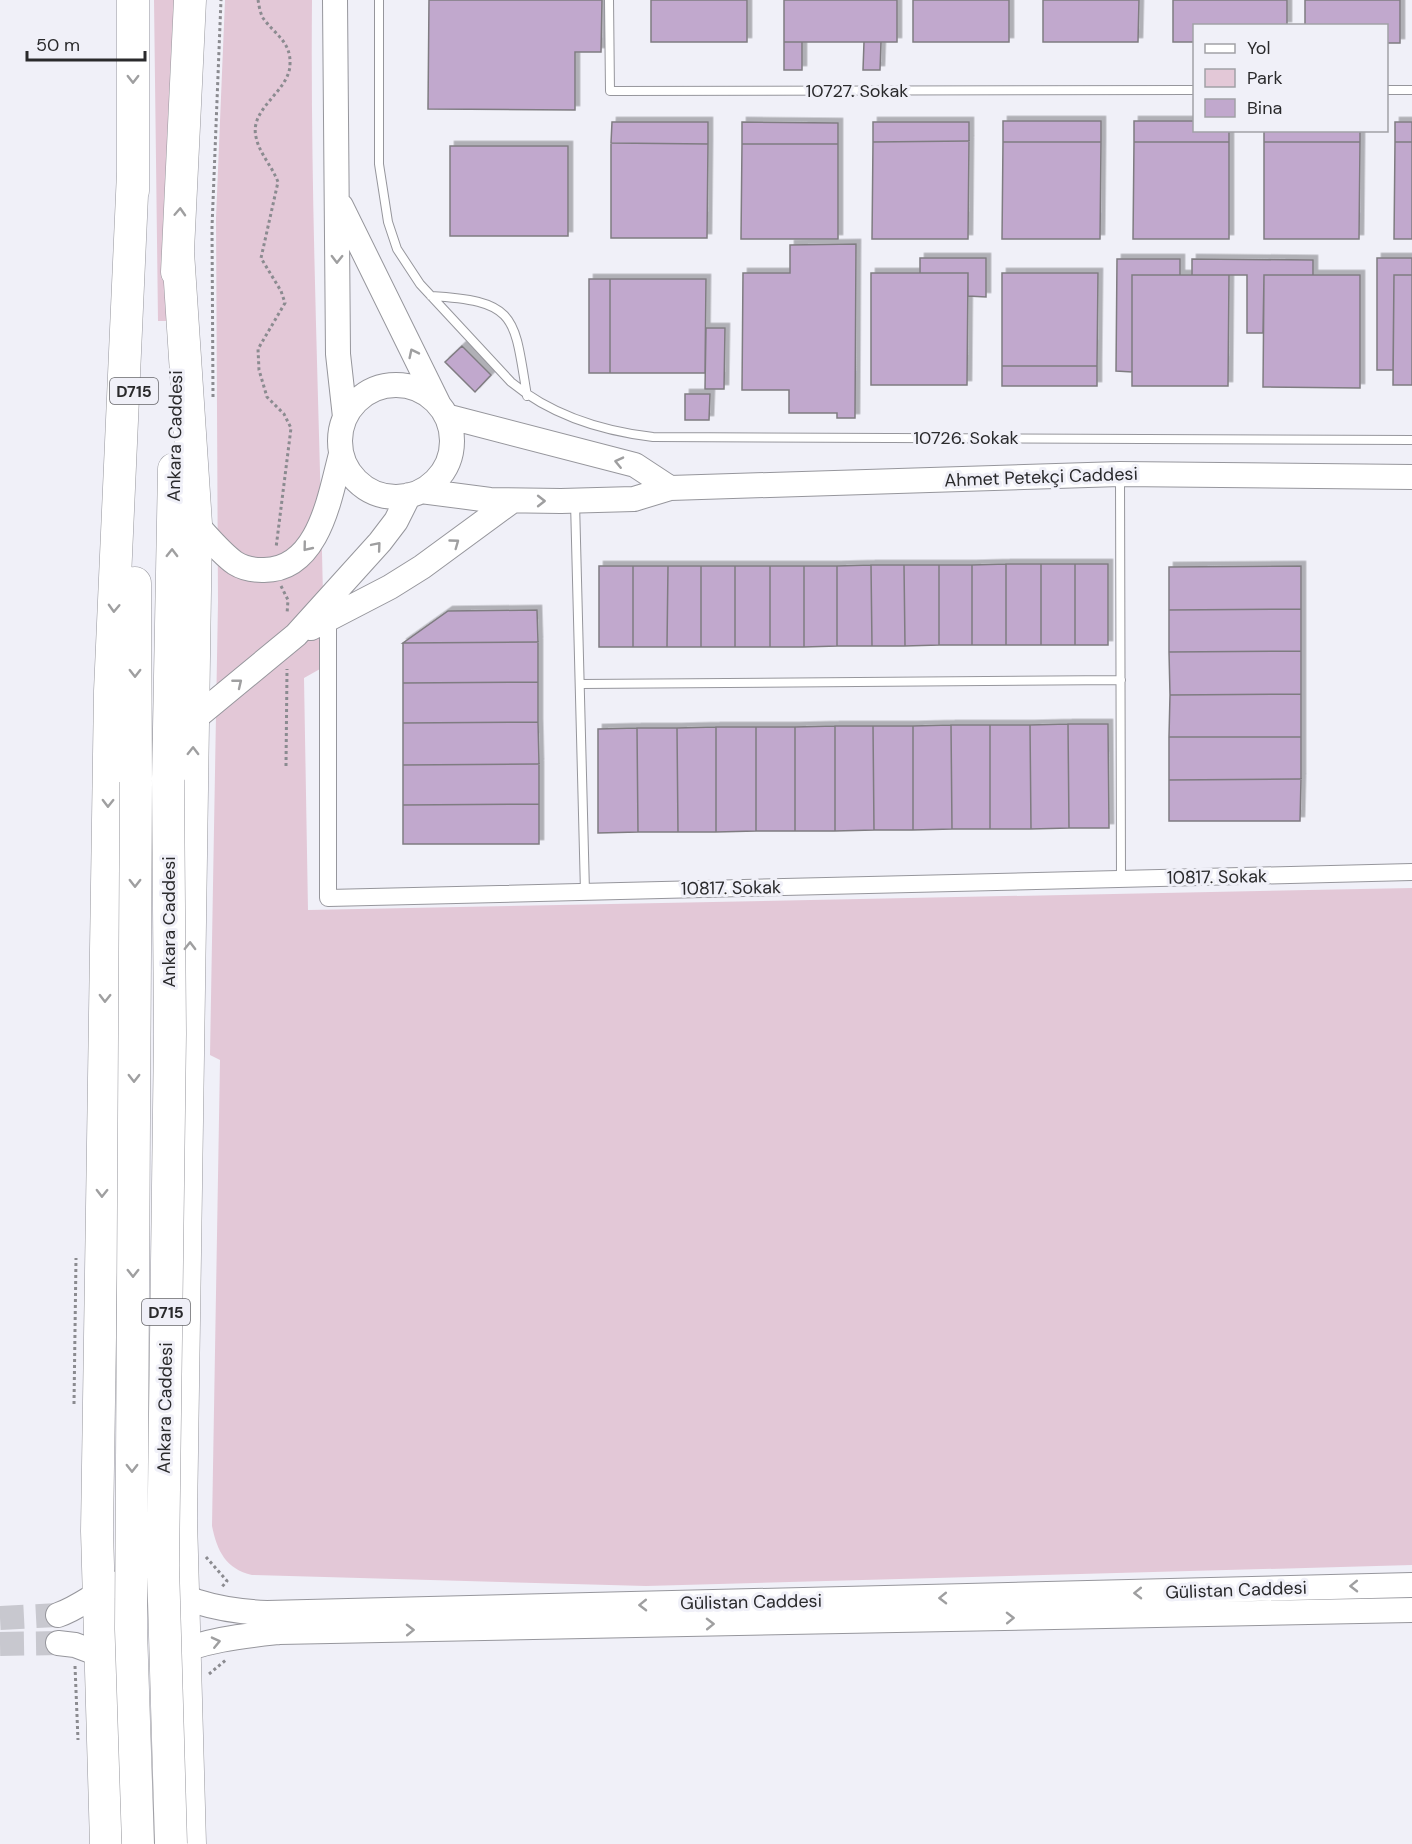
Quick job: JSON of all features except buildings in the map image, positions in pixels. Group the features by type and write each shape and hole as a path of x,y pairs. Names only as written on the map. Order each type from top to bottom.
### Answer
{"highway":[{"name":"Ankara Caddesi","path":"133,0 136,782 131,1629 138,1844"},
{"name":"Ankara Caddesi","path":"171,1844 163,1566 170,1034 168,780 178,252 190,0"},
{"path":"106,1844 97,1531 110,703 132,172"},
{"path":"178,252 196,524 181,1519 190,1844"}],"street":[{"path":"335,0 339,201 336,264 338,354 345,417"},
{"path":"193,720 291,639 380,542 415,493 436,480 447,464 452,440 443,411 339,201"},
{"path":"196,524 236,564 254,570 275,571 307,549 316,534 341,454 341,429 345,417 361,397 383,386 396,385 414,388 430,396 443,411 635,465 670,488"},
{"path":"341,454 352,476 372,492 384,495 415,493"},
{"name":"Ahmet Petekçi Caddesi","path":"415,493 512,501 575,500 634,499 670,488 1120,474 1412,477"},
{"path":"291,639 422,567 512,501"},
{"name":"10817. Sokak","path":"328,619 328,898 1412,872"},
{"name":"Gülistan Caddesi","path":"58,1615 75,1610 119,1583 141,1579 169,1586 183,1595 221,1607 267,1614 1412,1585"},
{"name":"Gülistan Caddesi","path":"58,1643 75,1645 123,1662 147,1663 183,1650 240,1637 279,1632 1412,1610"}],"lane":[{"name":"10726. Sokak","path":"379,0 378,145 383,195 397,249 408,269 431,296 511,382 527,396 578,421 629,434 653,437 1412,440"},
{"name":"10727. Sokak","path":"609,0 610,91 1193,90"},
{"path":"1388,90 1412,90"},
{"path":"431,296 482,301 501,310 512,325 527,396"},
{"path":"1120,474 1121,879"},
{"path":"575,500 585,892"},
{"path":"579,684 1120,680"}],"path":[{"path":"258,0 262,17 284,39 290,63 287,79 258,118 255,134 260,149 278,182 261,258 282,291 285,303 258,349 259,370 267,397 284,414 291,428 275,571 288,600 291,639 286,766"}],"green space":[{"path":"154,0 187,0 178,321 158,321"},
{"path":"225,0 312,0 313,164 324,657 320,669 304,678 308,910 1412,888 1412,1565 646,1586 252,1575 235,1568 224,1558 212,1526 220,1060 210,1055 218,602 216,218"}],"tunnel":[{"path":"0,1618 58,1615"},
{"path":"0,1644 58,1643"}]}
